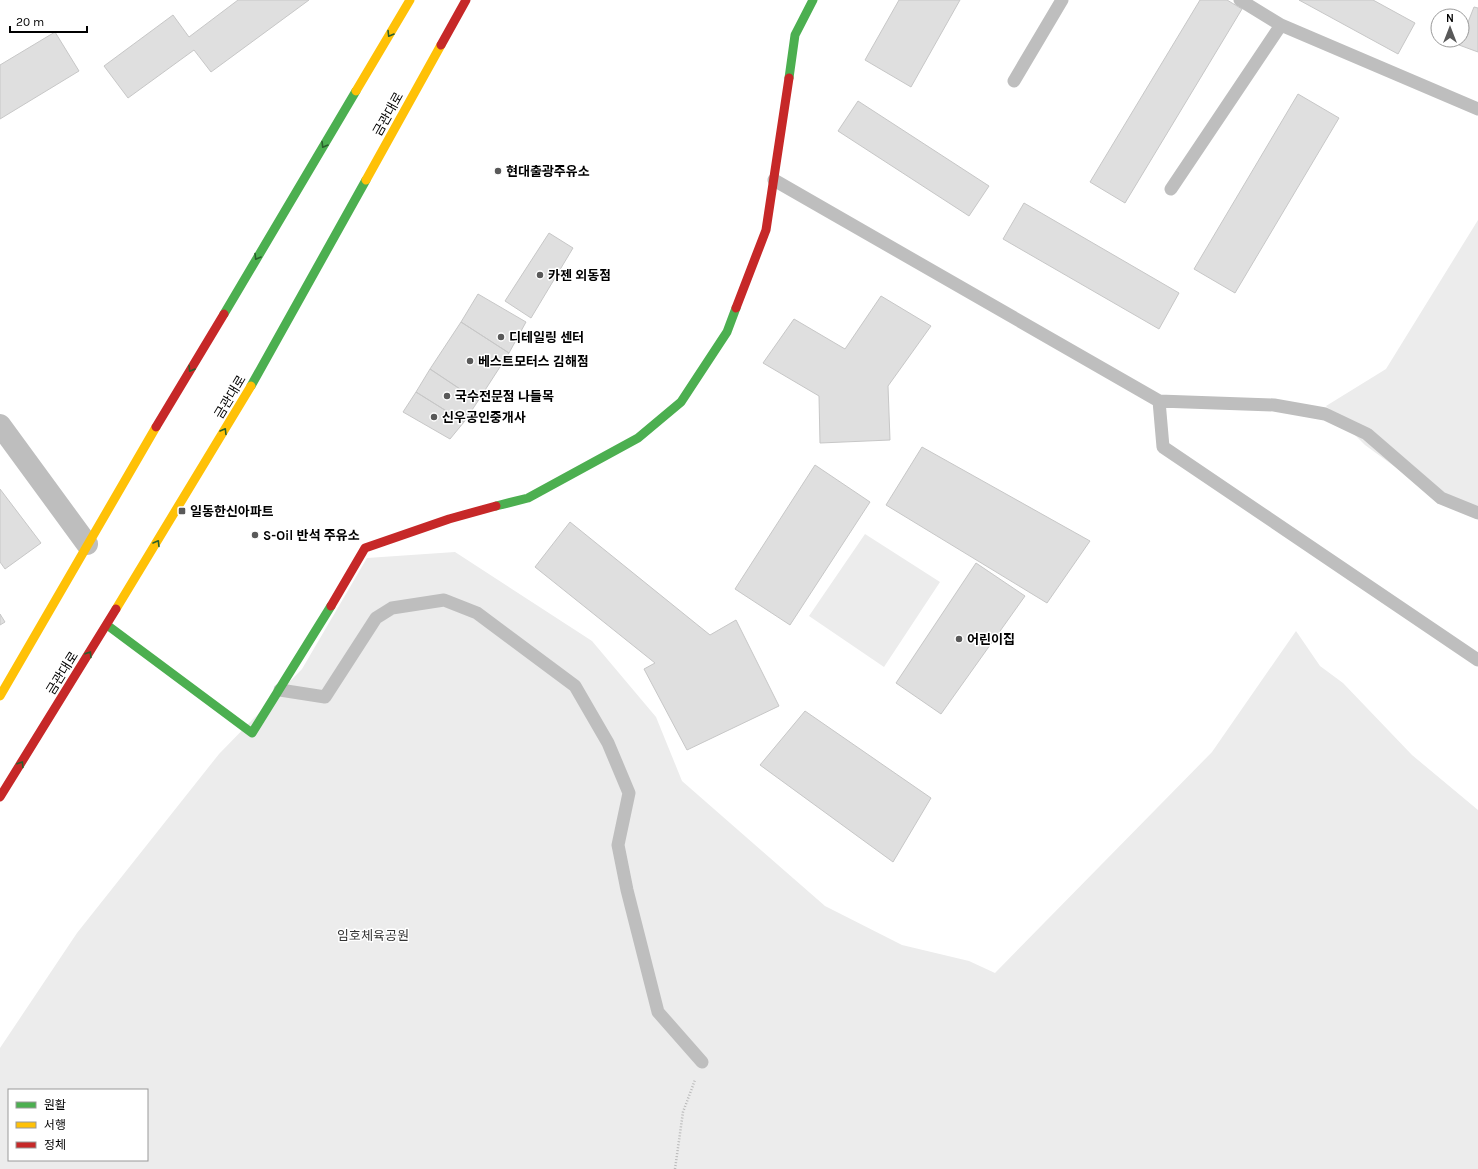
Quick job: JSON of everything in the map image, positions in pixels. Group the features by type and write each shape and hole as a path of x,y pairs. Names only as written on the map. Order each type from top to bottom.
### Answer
{"main road":[{"path":"0,696 69,580 87,544 410,0"},
{"name":"금관대로","path":"0,797 107,625 265,363 466,0"},
{"path":"107,625 252,733 280,690 366,548 449,519 528,498 638,438 681,402 727,332 766,230 795,35 813,0"}],"street":[{"path":"795,35 800,0"},
{"path":"0,425 87,544"}],"lane":[{"path":"1014,81 1062,0"},
{"path":"1240,0 1281,25 1478,109"},
{"path":"1171,189 1281,25"},
{"path":"774,180 1159,401 1274,405 1325,414 1367,434 1441,498 1478,513"},
{"path":"1159,401 1164,447 1478,660"},
{"path":"280,690 325,697 376,618 392,608 444,600 477,612 575,686 608,743 629,793 618,845 658,1012 702,1062"}],"path":[{"path":"675,1169 683,1112 702,1062"}],"green space":[{"path":"1478,220 1478,511 1435,496 1365,445 1326,406 1386,369"},
{"path":"865,534 940,582 884,667 809,616"},
{"name":"임호체육공원","path":"455,552 592,641 656,717 682,781 825,906 902,945 969,961 995,973 1212,752 1296,631 1320,666 1343,683 1412,755 1478,810 1478,1169 0,1169 0,1048 77,933 219,754 302,669 367,558"}],"building":[{"path":"238,0 309,0 211,72 194,50 128,98 104,66 173,15 189,37"},
{"path":"899,0 960,0 911,87 865,60"},
{"path":"1200,0 1227,0 1242,9 1125,203 1090,182"},
{"path":"1299,0 1373,0 1415,23 1398,54"},
{"path":"1474,7 1478,8 1478,52 1467,48 1470,48 1470,17"},
{"path":"55,32 79,71 0,119 0,65"},
{"path":"1298,94 1339,118 1235,293 1194,269"},
{"path":"858,101 989,186 969,216 838,131"},
{"path":"1024,203 1179,293 1159,329 1003,239"},
{"name":"카젠 외동점","path":"549,233 573,248 531,318 505,301"},
{"name":"디테일링 센터","path":"478,294 526,322 509,353 461,322"},
{"path":"881,296 931,326 888,386 890,440 820,443 819,396 763,363 794,319 845,349"},
{"name":"베스트모터스 김해점","path":"461,322 509,353 478,401 430,369"},
{"name":"국수전문점 나들목","path":"430,369 478,401 464,422 416,392"},
{"name":"신우공인중개사","path":"416,392 464,422 450,439 403,412"},
{"path":"922,447 1090,541 1047,603 886,505"},
{"path":"815,465 870,502 790,625 735,589"},
{"path":"0,489 41,543 5,569 0,562"},
{"path":"570,522 710,635 736,620 779,706 687,750 644,669 655,663 535,567"},
{"name":"어린이집","path":"976,563 1025,596 941,714 896,683"},
{"path":"0,614 5,622 0,625"},
{"path":"805,711 931,798 893,862 760,765"}],"traffic: fast":[{"path":"789,78 795,35 813,0"},
{"path":"224,314 356,91"},
{"path":"251,386 366,180"},
{"path":"496,506 528,498 638,438 681,402 727,332 736,308"},
{"path":"107,625 252,733 331,606"}],"traffic: slow":[{"path":"356,91 410,0"},
{"path":"366,180 441,45"},
{"path":"116,609 251,386"},
{"path":"0,696 156,427"}],"traffic: jam":[{"path":"441,45 466,0"},
{"path":"736,308 766,230 789,78"},
{"path":"156,427 224,314"},
{"path":"331,606 365,548 449,519 496,506"},
{"path":"0,797 116,609"}],"place":[{"name":"현대출광주유소","path":"498,171"},
{"name":"카젠 외동점","path":"540,275"},
{"name":"디테일링 센터","path":"501,337"},
{"name":"베스트모터스 김해점","path":"470,361"},
{"name":"국수전문점 나들목","path":"447,396"},
{"name":"신우공인중개사","path":"434,417"},
{"name":"일동한신아파트","path":"182,511"},
{"name":"S-Oil 반석 주유소","path":"255,535"},
{"name":"어린이집","path":"959,639"}]}
